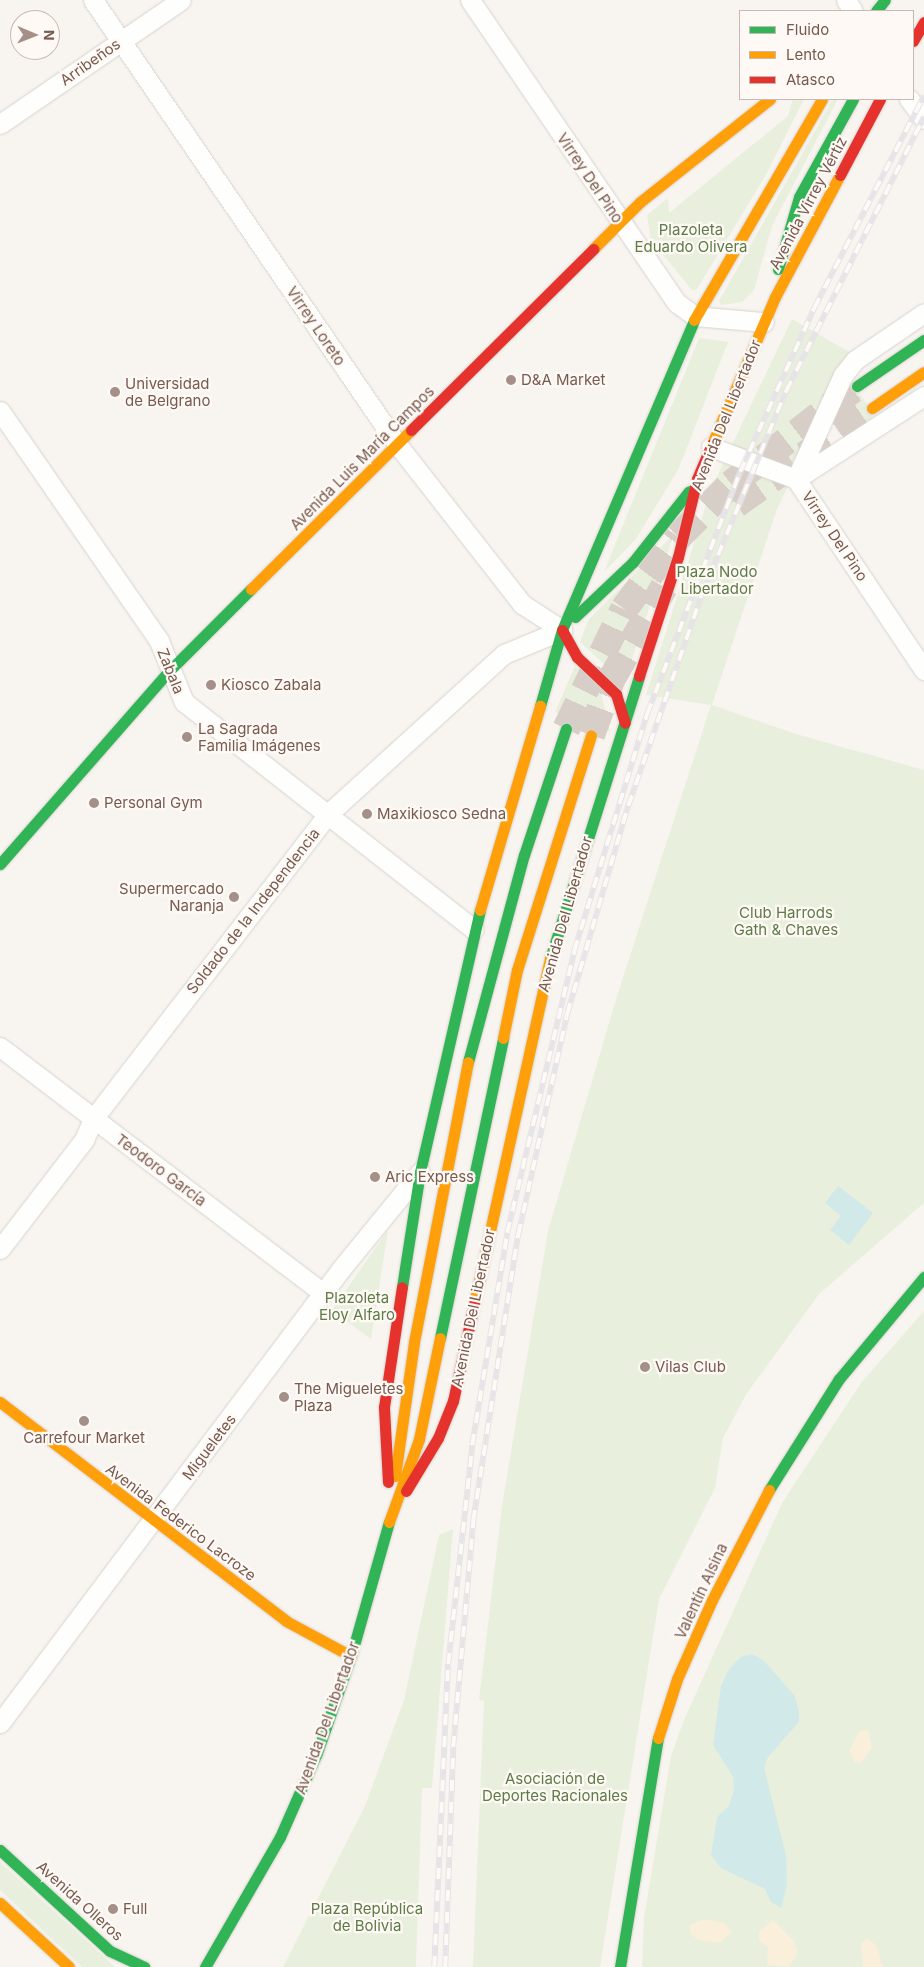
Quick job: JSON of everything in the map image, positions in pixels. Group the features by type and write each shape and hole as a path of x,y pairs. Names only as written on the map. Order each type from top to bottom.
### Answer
{"main road":[{"path":"877,10 885,0"},
{"path":"914,39 924,22"},
{"name":"Avenida Luis María Campos","path":"0,864 171,668 622,224 640,202 769,100"},
{"path":"695,316 821,100"},
{"path":"776,297 780,256 799,197 852,100"},
{"name":"Avenida Virrey Vértiz","path":"764,322 879,100"},
{"name":"Avenida Del Libertador","path":"392,1510 384,1407 420,1172 474,929 562,630 695,316"},
{"name":"Avenida Del Libertador","path":"392,1510 433,1447 453,1401 546,976 678,557 698,479 764,322"},
{"path":"857,386 924,340"},
{"path":"872,408 924,372"},
{"path":"625,723 616,694 577,657 562,630 633,562 698,479"},
{"name":"Avenida Del Libertador","path":"392,1510 414,1342 465,1075 522,864 566,729"},
{"name":"Avenida Del Libertador","path":"205,1967 280,1837 317,1753 351,1656 392,1510 430,1402 518,970 591,735"},
{"name":"Valentín Alsina","path":"620,1967 655,1748 677,1679 712,1600 790,1451 839,1379 924,1277"},
{"name":"Avenida Federico Lacroze","path":"0,1402 286,1621 351,1656"},
{"name":"Avenida Olleros","path":"0,1850 110,1951 144,1967"},
{"path":"0,1903 69,1967"}],"street":[{"name":"Virrey Loreto","path":"93,0 397,444 522,604 562,630"},
{"name":"Arribeños","path":"0,124 180,0"},
{"name":"Virrey Del Pino","path":"470,0 677,303 695,316"},
{"path":"910,100 924,119"},
{"path":"796,479 843,375 855,360 924,313"},
{"path":"695,316 764,322"},
{"path":"796,479 924,396"},
{"name":"Zabala","path":"0,411 7,437 159,641 184,702 474,929"},
{"path":"821,423 830,443 846,448"},
{"name":"Virrey Del Pino","path":"711,448 796,479 924,670"},
{"name":"Soldado de la Independencia","path":"0,1249 84,1140 93,1119 328,814 504,654 562,630"},
{"name":"Teodoro García","path":"0,1047 323,1293"},
{"name":"Migueletes","path":"0,1723 323,1293 420,1172"}],"green space":[{"name":"Plazoleta Eduardo Olivera","path":"793,100 804,100 767,173 697,289 692,290 651,240 647,215 668,198 669,213 788,116"},
{"path":"832,100 837,100 772,226 754,290 742,302 721,305 719,301"},
{"path":"792,319 851,353 777,509 712,705 796,734 924,770 924,1203 819,1294 747,1393 723,1438 715,1488 659,1599 600,1967 473,1967 484,1701 479,1700 502,1506 548,1231 617,996 711,705 646,695 711,489"},
{"path":"699,338 728,342 679,468 636,539 604,572"},
{"path":"847,377 875,415 846,435 839,434 831,421"},
{"path":"674,534 625,680 620,679 580,642 588,620"},
{"path":"575,666 600,688 610,731 555,712"},
{"name":"Plazoleta Eloy Alfaro","path":"388,1230 371,1339 332,1310"},
{"path":"924,1311 924,1967 642,1967 644,1918 671,1756 684,1720 782,1503 861,1383"},
{"name":"Plaza República de Bolivia","path":"453,1529 432,1788 422,1788 416,1967 283,1967 365,1806 404,1700 439,1535"},
{"path":"0,1862 115,1967 82,1967 0,1890"}],"sand":[{"path":"868,1730 872,1748 861,1763 855,1762 849,1752 859,1731"},
{"path":"704,1919 725,1923 732,1932 720,1943 699,1940 690,1934 690,1925"},
{"path":"773,1920 794,1941 798,1952 789,1967 767,1965 768,1947 759,1940 759,1931"},
{"path":"867,1938 877,1946 883,1967 863,1967 861,1943"}],"shaded area":[{"path":"838,1186 873,1213 849,1245 830,1230 841,1216 825,1203"},
{"path":"752,1654 763,1660 794,1695 799,1710 799,1722 768,1757 764,1768 786,1856 787,1885 781,1908 771,1902 765,1889 721,1868 711,1855 717,1817 729,1806 734,1789 733,1777 713,1745 721,1686 729,1669 741,1657"}],"tunnel":[{"path":"566,729 624,609 678,537 731,484 857,386"},
{"path":"736,504 872,408"},
{"path":"591,735 611,680 664,587"}],"railway":[{"path":"434,1967 448,1664 472,1445 507,1233 574,951 647,714 740,472 814,308 924,96"},
{"path":"445,1967 453,1747 473,1521 518,1235 567,1014 628,806 701,596 786,391 924,117"}],"traffic: fast":[{"path":"877,10 885,0"},
{"path":"778,269 799,197 852,100"},
{"path":"540,706 562,630 694,320"},
{"path":"857,386 924,340"},
{"path":"575,617 633,562 689,491"},
{"path":"0,864 171,669 251,589"},
{"path":"550,959 639,676"},
{"path":"468,1062 524,855 566,729"},
{"path":"402,1287 420,1172 480,910"},
{"path":"440,1338 503,1038"},
{"path":"769,1490 839,1379 924,1277"},
{"path":"205,1967 280,1837 317,1753 351,1656 389,1522"},
{"path":"620,1967 658,1738"},
{"path":"0,1850 110,1951 144,1967"}],"traffic: slow":[{"path":"593,249 640,202 769,100"},
{"path":"694,320 821,100"},
{"path":"712,444 775,297 840,175"},
{"path":"872,408 924,372"},
{"path":"251,589 411,430"},
{"path":"480,910 540,706"},
{"path":"503,1038 517,970 591,735"},
{"path":"474,1304 550,959"},
{"path":"395,1476 414,1342 468,1062"},
{"path":"389,1522 419,1439 440,1338"},
{"path":"0,1402 286,1621 351,1656"},
{"path":"658,1738 677,1679 712,1600 769,1490"},
{"path":"0,1903 69,1967"}],"traffic: jam":[{"path":"914,39 924,22"},
{"path":"840,175 879,100"},
{"path":"411,430 593,249"},
{"path":"639,676 678,557 697,479 712,444"},
{"path":"562,630 577,657 616,694 625,723"},
{"path":"388,1482 384,1407 402,1287"},
{"path":"406,1491 438,1438 453,1401 474,1304"}],"place":[{"name":"D&A Market","path":"511,380"},
{"name":"Universidad de Belgrano","path":"115,392"},
{"name":"Kiosco Zabala","path":"211,685"},
{"name":"La Sagrada Familia Imágenes","path":"187,737"},
{"name":"Personal Gym","path":"94,803"},
{"name":"Maxikiosco Sedna","path":"367,814"},
{"name":"Supermercado Naranja","path":"234,897"},
{"name":"Aric Express","path":"375,1177"},
{"name":"Vilas Club","path":"645,1367"},
{"name":"The Migueletes Plaza","path":"284,1397"},
{"name":"Carrefour Market","path":"84,1421"},
{"name":"Full","path":"113,1909"}],"park label":[{"name":"Plaza Nodo Libertador","path":"717,580"},
{"name":"Club Harrods Gath & Chaves","path":"786,920"},
{"name":"Asociación de Deportes Racionales","path":"555,1786"}]}
